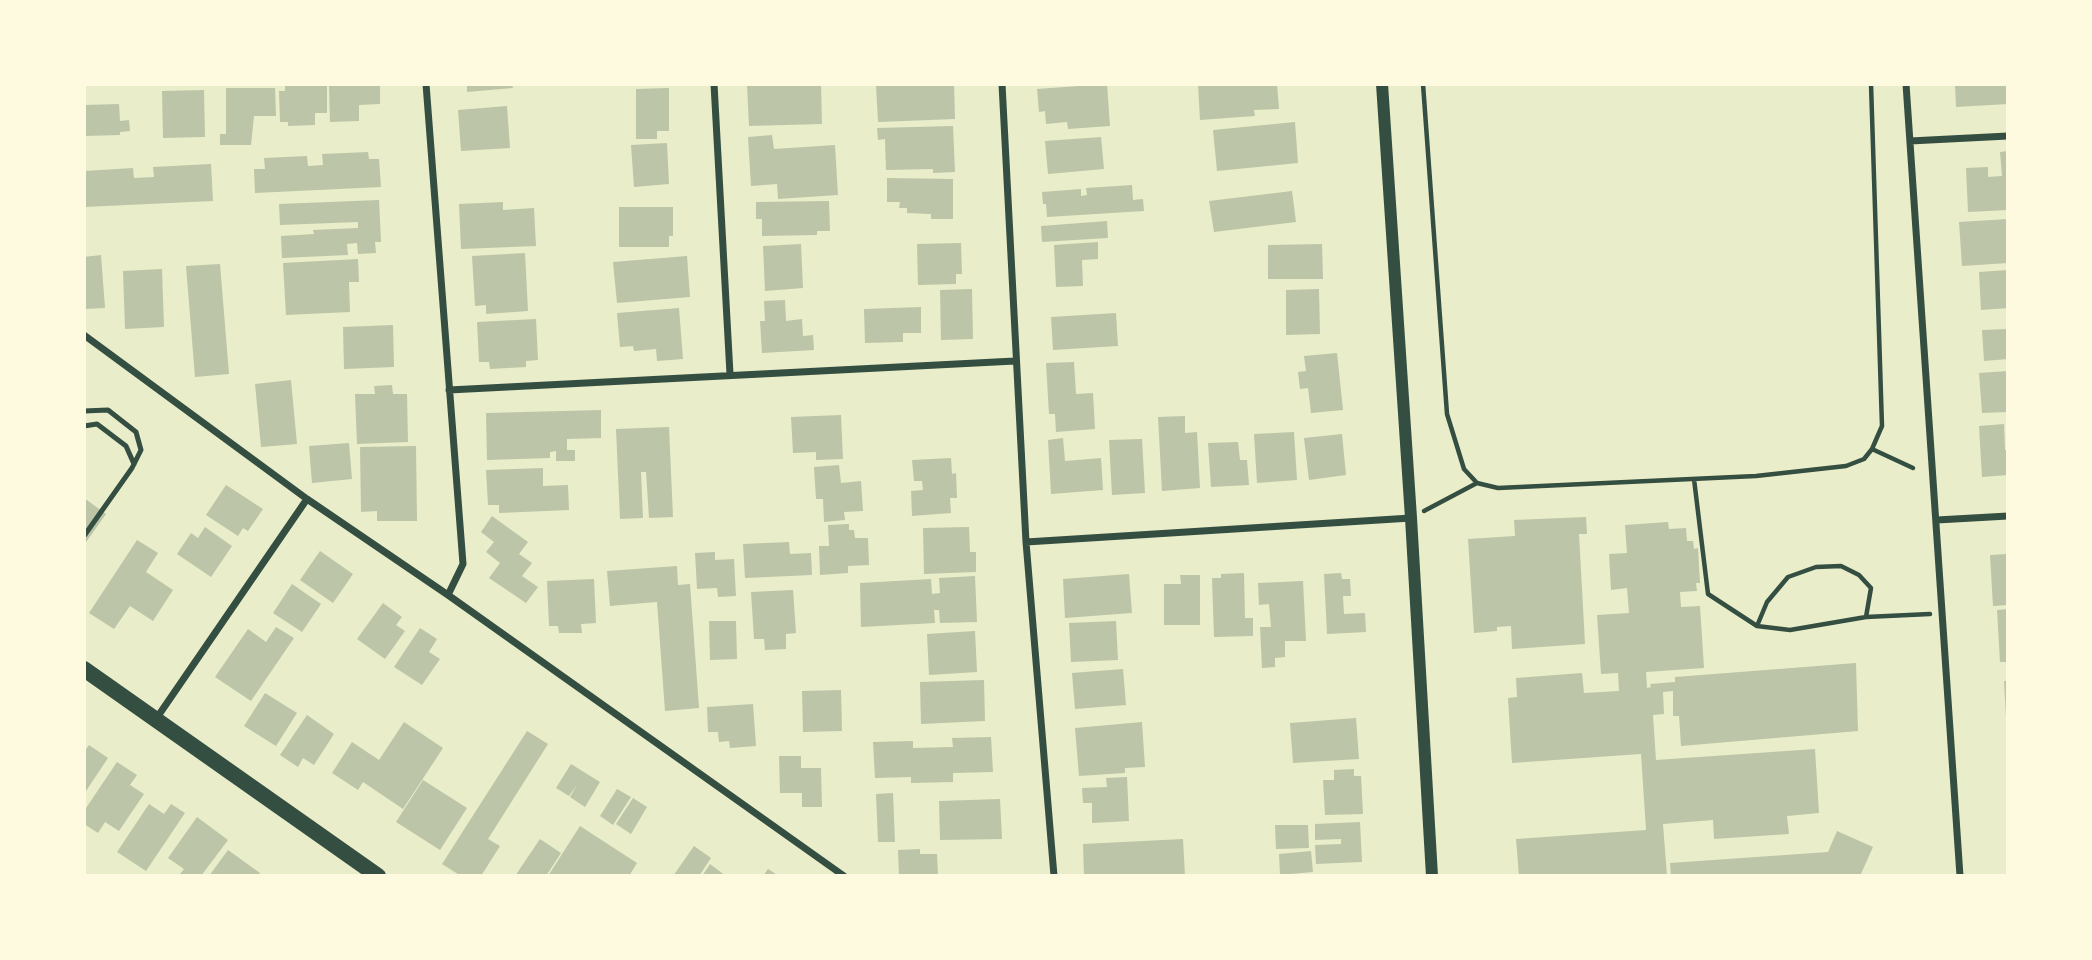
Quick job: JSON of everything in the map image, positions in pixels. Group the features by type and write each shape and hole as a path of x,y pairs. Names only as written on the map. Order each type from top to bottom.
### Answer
{"highway":[{"path":"84,669 378,876"}],"street":[{"path":"426,84 463,564 448,595"},
{"path":"714,84 730,374"},
{"path":"1002,84 1026,541 1054,876"},
{"path":"1382,84 1432,876"},
{"path":"1906,84 1961,876"},
{"path":"1910,141 2008,136"},
{"path":"84,335 307,499 448,595 844,876"},
{"path":"449,390 1016,361"},
{"path":"156,719 307,499"},
{"path":"1937,520 2008,516"},
{"path":"1026,541 1411,518"}],"lane":[{"path":"84,411 108,410 136,432 141,450 84,536"},
{"path":"84,426 97,424 126,446 134,464"}],"path":[{"path":"1423,84 1447,414 1464,469 1476,482 1498,488 1756,476 1846,466 1864,458 1872,449 1882,426 1871,84"},
{"path":"1872,449 1913,468"},
{"path":"1695,478 1708,594 1757,626 1790,630 1866,617 1943,613"},
{"path":"1411,518 1476,482"},
{"path":"1757,626 1767,602 1788,577 1816,567 1841,566 1859,575 1871,588 1866,617"}],"building":[{"path":"285,84 327,84 327,113 315,113 315,125 288,126 288,122 280,122 279,91 285,91"},
{"path":"329,84 380,84 380,104 359,105 359,121 330,122"},
{"path":"467,84 512,84 513,88 467,92"},
{"path":"747,84 821,84 822,124 749,126"},
{"path":"954,84 955,119 878,122 876,86"},
{"path":"1107,84 1110,126 1068,129 1067,122 1046,124 1045,111 1039,112 1037,89"},
{"path":"1198,84 1277,84 1279,109 1254,110 1255,116 1200,120"},
{"path":"1955,84 2008,84 2008,104 1956,107"},
{"path":"226,88 275,88 276,116 254,116 251,145 220,145 220,134 226,134"},
{"path":"669,88 669,131 657,131 657,139 636,139 636,89"},
{"path":"204,90 205,137 163,138 162,91"},
{"path":"119,104 120,121 129,120 130,131 120,132 120,135 84,136 84,105"},
{"path":"507,106 510,148 461,151 458,110"},
{"path":"1295,122 1298,163 1217,171 1213,130"},
{"path":"953,126 955,172 933,173 933,169 886,170 885,139 878,140 877,128"},
{"path":"772,135 774,149 835,145 838,195 778,199 777,184 751,186 748,137"},
{"path":"1101,137 1104,169 1048,174 1045,141"},
{"path":"667,143 669,184 634,187 631,145"},
{"path":"2008,151 2008,210 1968,212 1966,168 1988,167 1988,177 2002,176 2000,152"},
{"path":"368,152 369,159 379,159 381,187 255,193 254,169 265,169 264,158 307,156 308,166 323,165 322,154"},
{"path":"211,164 213,201 84,207 84,171 133,168 134,178 154,177 153,167"},
{"path":"887,178 953,179 953,219 931,219 931,214 907,213 907,208 899,208 900,202 887,202"},
{"path":"1132,185 1133,200 1143,199 1144,211 1047,217 1046,204 1043,204 1042,192 1081,189 1081,196 1087,195 1086,188"},
{"path":"1292,191 1296,222 1214,232 1209,201"},
{"path":"379,200 381,242 375,242 376,253 358,254 357,243 347,244 348,255 282,258 281,236 314,234 313,230 358,228 358,222 280,225 279,204"},
{"path":"829,201 830,231 817,231 817,235 762,236 762,219 756,219 756,202"},
{"path":"503,202 503,210 534,208 536,246 461,249 459,204"},
{"path":"619,207 673,207 673,236 669,236 669,247 619,247"},
{"path":"2008,219 2008,263 1962,266 1959,222"},
{"path":"1107,221 1108,238 1042,242 1041,226"},
{"path":"1098,242 1098,259 1082,260 1083,286 1056,287 1054,245"},
{"path":"961,243 962,274 956,274 956,284 918,285 917,244"},
{"path":"801,244 803,288 765,291 763,246"},
{"path":"1322,244 1323,279 1268,279 1268,245"},
{"path":"525,253 528,311 486,314 486,305 475,306 472,256"},
{"path":"101,255 105,308 84,309 84,257"},
{"path":"687,256 690,297 617,303 613,262"},
{"path":"358,259 359,282 349,282 350,312 286,315 283,263"},
{"path":"220,264 229,374 195,377 186,266"},
{"path":"162,269 164,327 125,329 123,271"},
{"path":"2008,270 2008,308 1981,310 1979,272"},
{"path":"972,289 973,339 941,340 940,290"},
{"path":"1319,289 1320,334 1286,335 1286,290"},
{"path":"785,300 786,321 802,319 803,336 813,335 814,350 762,353 760,321 765,321 764,301"},
{"path":"921,307 921,333 903,333 903,342 865,343 864,309"},
{"path":"679,308 683,359 657,361 656,349 634,351 633,346 620,347 617,313"},
{"path":"1116,313 1118,346 1053,350 1051,317"},
{"path":"536,319 538,360 526,361 526,367 490,369 489,362 479,362 477,322"},
{"path":"393,325 394,367 344,369 343,327"},
{"path":"2008,329 2008,359 1984,361 1982,330"},
{"path":"1337,353 1343,410 1311,413 1308,388 1300,389 1298,372 1306,371 1304,356"},
{"path":"1074,362 1076,394 1093,393 1095,429 1056,432 1055,414 1049,414 1046,363"},
{"path":"2008,371 2008,412 1982,413 1979,373"},
{"path":"291,380 297,444 261,447 255,384"},
{"path":"392,385 393,394 407,394 408,442 357,444 355,394 375,394 374,386"},
{"path":"601,410 601,438 567,439 567,450 575,450 575,461 556,461 556,451 550,452 550,458 487,460 486,413"},
{"path":"841,415 843,459 816,460 816,452 793,453 791,417"},
{"path":"1185,416 1185,433 1197,432 1200,488 1162,491 1158,417"},
{"path":"2004,424 2008,475 1982,477 1979,426"},
{"path":"669,427 673,517 649,518 646,472 641,472 643,518 620,519 616,429"},
{"path":"1294,432 1297,480 1257,483 1254,434"},
{"path":"1342,434 1346,475 1309,480 1304,438"},
{"path":"1063,438 1065,461 1101,458 1103,490 1051,494 1048,440"},
{"path":"1142,439 1145,493 1112,495 1109,440"},
{"path":"1238,442 1240,460 1247,460 1249,485 1211,487 1208,443"},
{"path":"349,443 352,479 312,483 309,446"},
{"path":"416,446 417,521 377,521 377,511 361,512 360,447"},
{"path":"951,458 952,474 956,473 957,498 950,498 951,513 912,516 911,491 923,490 922,481 914,481 912,460"},
{"path":"839,465 841,483 861,481 863,511 844,512 845,520 824,522 823,499 816,499 814,467"},
{"path":"543,468 543,486 568,485 569,510 499,513 499,505 488,505 486,470"},
{"path":"226,485 263,509 248,531 243,528 238,536 206,515"},
{"path":"84,498 106,514 84,545"},
{"path":"492,516 528,542 519,554 532,563 522,576 538,587 526,603 489,578 500,563 486,552 494,542 481,532"},
{"path":"1586,517 1587,534 1579,534 1585,644 1512,649 1511,626 1497,627 1497,631 1474,633 1468,539 1515,536 1514,520"},
{"path":"1668,522 1669,529 1686,528 1687,541 1693,541 1694,549 1698,548 1700,583 1696,583 1697,591 1680,592 1681,607 1700,606 1704,668 1646,672 1647,688 1651,687 1650,684 1675,682 1675,677 1856,663 1858,731 1681,746 1679,716 1673,716 1673,691 1663,692 1664,714 1653,715 1656,760 1815,749 1819,813 1787,816 1789,834 1714,839 1713,820 1663,824 1667,876 1519,876 1516,839 1646,830 1641,754 1512,763 1508,698 1517,697 1516,678 1582,673 1584,693 1619,691 1618,673 1601,674 1597,615 1629,613 1627,588 1611,590 1609,554 1627,553 1625,525"},
{"path":"849,524 849,530 854,530 855,538 868,538 869,565 848,566 848,573 820,575 819,546 829,546 828,525"},
{"path":"205,527 232,546 211,577 177,554 191,533 198,538"},
{"path":"969,527 970,552 976,552 976,572 924,574 923,528"},
{"path":"137,540 158,553 146,572 173,590 153,621 130,606 114,629 89,613"},
{"path":"789,542 790,554 811,553 812,575 745,578 743,544"},
{"path":"320,551 353,574 333,603 300,580"},
{"path":"715,552 715,560 734,559 736,596 718,597 717,588 697,589 695,553"},
{"path":"2008,554 2008,605 1993,606 1990,555"},
{"path":"677,566 678,585 690,584 699,708 665,711 657,602 610,606 607,571"},
{"path":"1244,573 1245,618 1253,618 1253,636 1214,637 1212,578 1221,578 1221,574"},
{"path":"1341,573 1342,579 1350,579 1351,596 1343,596 1344,614 1365,613 1366,632 1327,634 1324,574"},
{"path":"1129,574 1132,613 1065,618 1063,579"},
{"path":"1180,575 1200,575 1200,625 1164,625 1164,584 1181,584"},
{"path":"975,576 977,622 940,623 939,610 934,610 935,623 861,627 860,583 931,579 932,594 940,593 939,578"},
{"path":"594,579 596,623 581,624 582,633 559,633 558,626 549,626 547,581"},
{"path":"1303,581 1306,641 1285,641 1285,657 1275,658 1275,667 1262,668 1260,627 1271,627 1269,604 1259,605 1258,583"},
{"path":"292,584 321,604 302,632 273,613"},
{"path":"793,590 796,633 786,634 786,649 765,650 764,639 754,639 751,592"},
{"path":"383,603 402,617 396,625 405,631 385,659 357,639"},
{"path":"2008,609 2008,662 2000,662 1997,610"},
{"path":"709,621 736,621 737,659 710,660"},
{"path":"1116,621 1118,660 1071,662 1069,623"},
{"path":"276,627 294,638 251,701 215,677 248,629 266,642"},
{"path":"420,628 437,639 429,652 440,659 422,685 394,667"},
{"path":"975,631 977,672 929,675 927,634"},
{"path":"1123,669 1126,705 1075,709 1072,673"},
{"path":"984,680 985,721 921,724 920,682"},
{"path":"2004,681 2008,681 2008,717 2006,717"},
{"path":"841,690 842,731 803,732 802,691"},
{"path":"265,693 297,713 276,746 244,726"},
{"path":"753,704 756,746 730,748 729,741 719,742 718,732 708,732 707,707"},
{"path":"307,715 334,734 314,765 303,758 298,767 280,755"},
{"path":"1356,718 1359,759 1293,763 1290,723"},
{"path":"404,722 443,748 403,809 363,782 358,790 332,773 352,742 379,760"},
{"path":"1142,722 1145,767 1125,768 1125,773 1079,776 1075,728"},
{"path":"527,731 548,744 488,839 500,846 481,876 461,876 442,864"},
{"path":"991,737 993,772 953,773 953,782 911,783 911,777 875,778 873,742 913,741 913,748 953,747 952,738"},
{"path":"89,745 108,758 84,794 84,752"},
{"path":"779,756 801,756 801,768 821,768 822,807 802,807 802,793 780,793"},
{"path":"117,762 137,775 130,785 144,794 119,831 105,822 98,833 84,824 84,811"},
{"path":"571,764 600,782 585,807 570,797 577,785 569,796 556,788"},
{"path":"1354,769 1354,776 1361,776 1363,814 1325,815 1323,780 1334,780 1334,770"},
{"path":"1127,777 1129,821 1092,823 1092,803 1083,803 1082,788 1107,787 1106,778"},
{"path":"423,780 467,808 440,850 396,822"},
{"path":"617,789 631,797 613,825 600,816"},
{"path":"893,793 895,842 878,842 876,794"},
{"path":"633,798 647,807 631,834 616,824"},
{"path":"1000,799 1002,839 940,840 939,801"},
{"path":"149,804 164,814 171,804 185,813 146,871 117,852"},
{"path":"197,817 228,840 201,876 182,876 180,874 184,869 168,858"},
{"path":"1360,822 1362,862 1316,864 1315,845 1341,844 1341,839 1315,840 1315,824"},
{"path":"1275,825 1308,825 1309,848 1276,849"},
{"path":"580,826 637,863 629,876 548,876"},
{"path":"1837,831 1873,847 1860,876 1671,876 1670,863 1828,852"},
{"path":"540,839 561,853 546,876 515,876"},
{"path":"1183,839 1185,876 1084,876 1083,844"},
{"path":"694,846 711,858 699,876 673,876"},
{"path":"920,849 920,854 937,854 938,876 899,876 898,850"},
{"path":"228,850 260,873 258,876 209,876"},
{"path":"1311,851 1313,872 1280,875 1279,854"},
{"path":"710,864 726,876 702,876"},
{"path":"768,869 779,876 763,876"}]}
